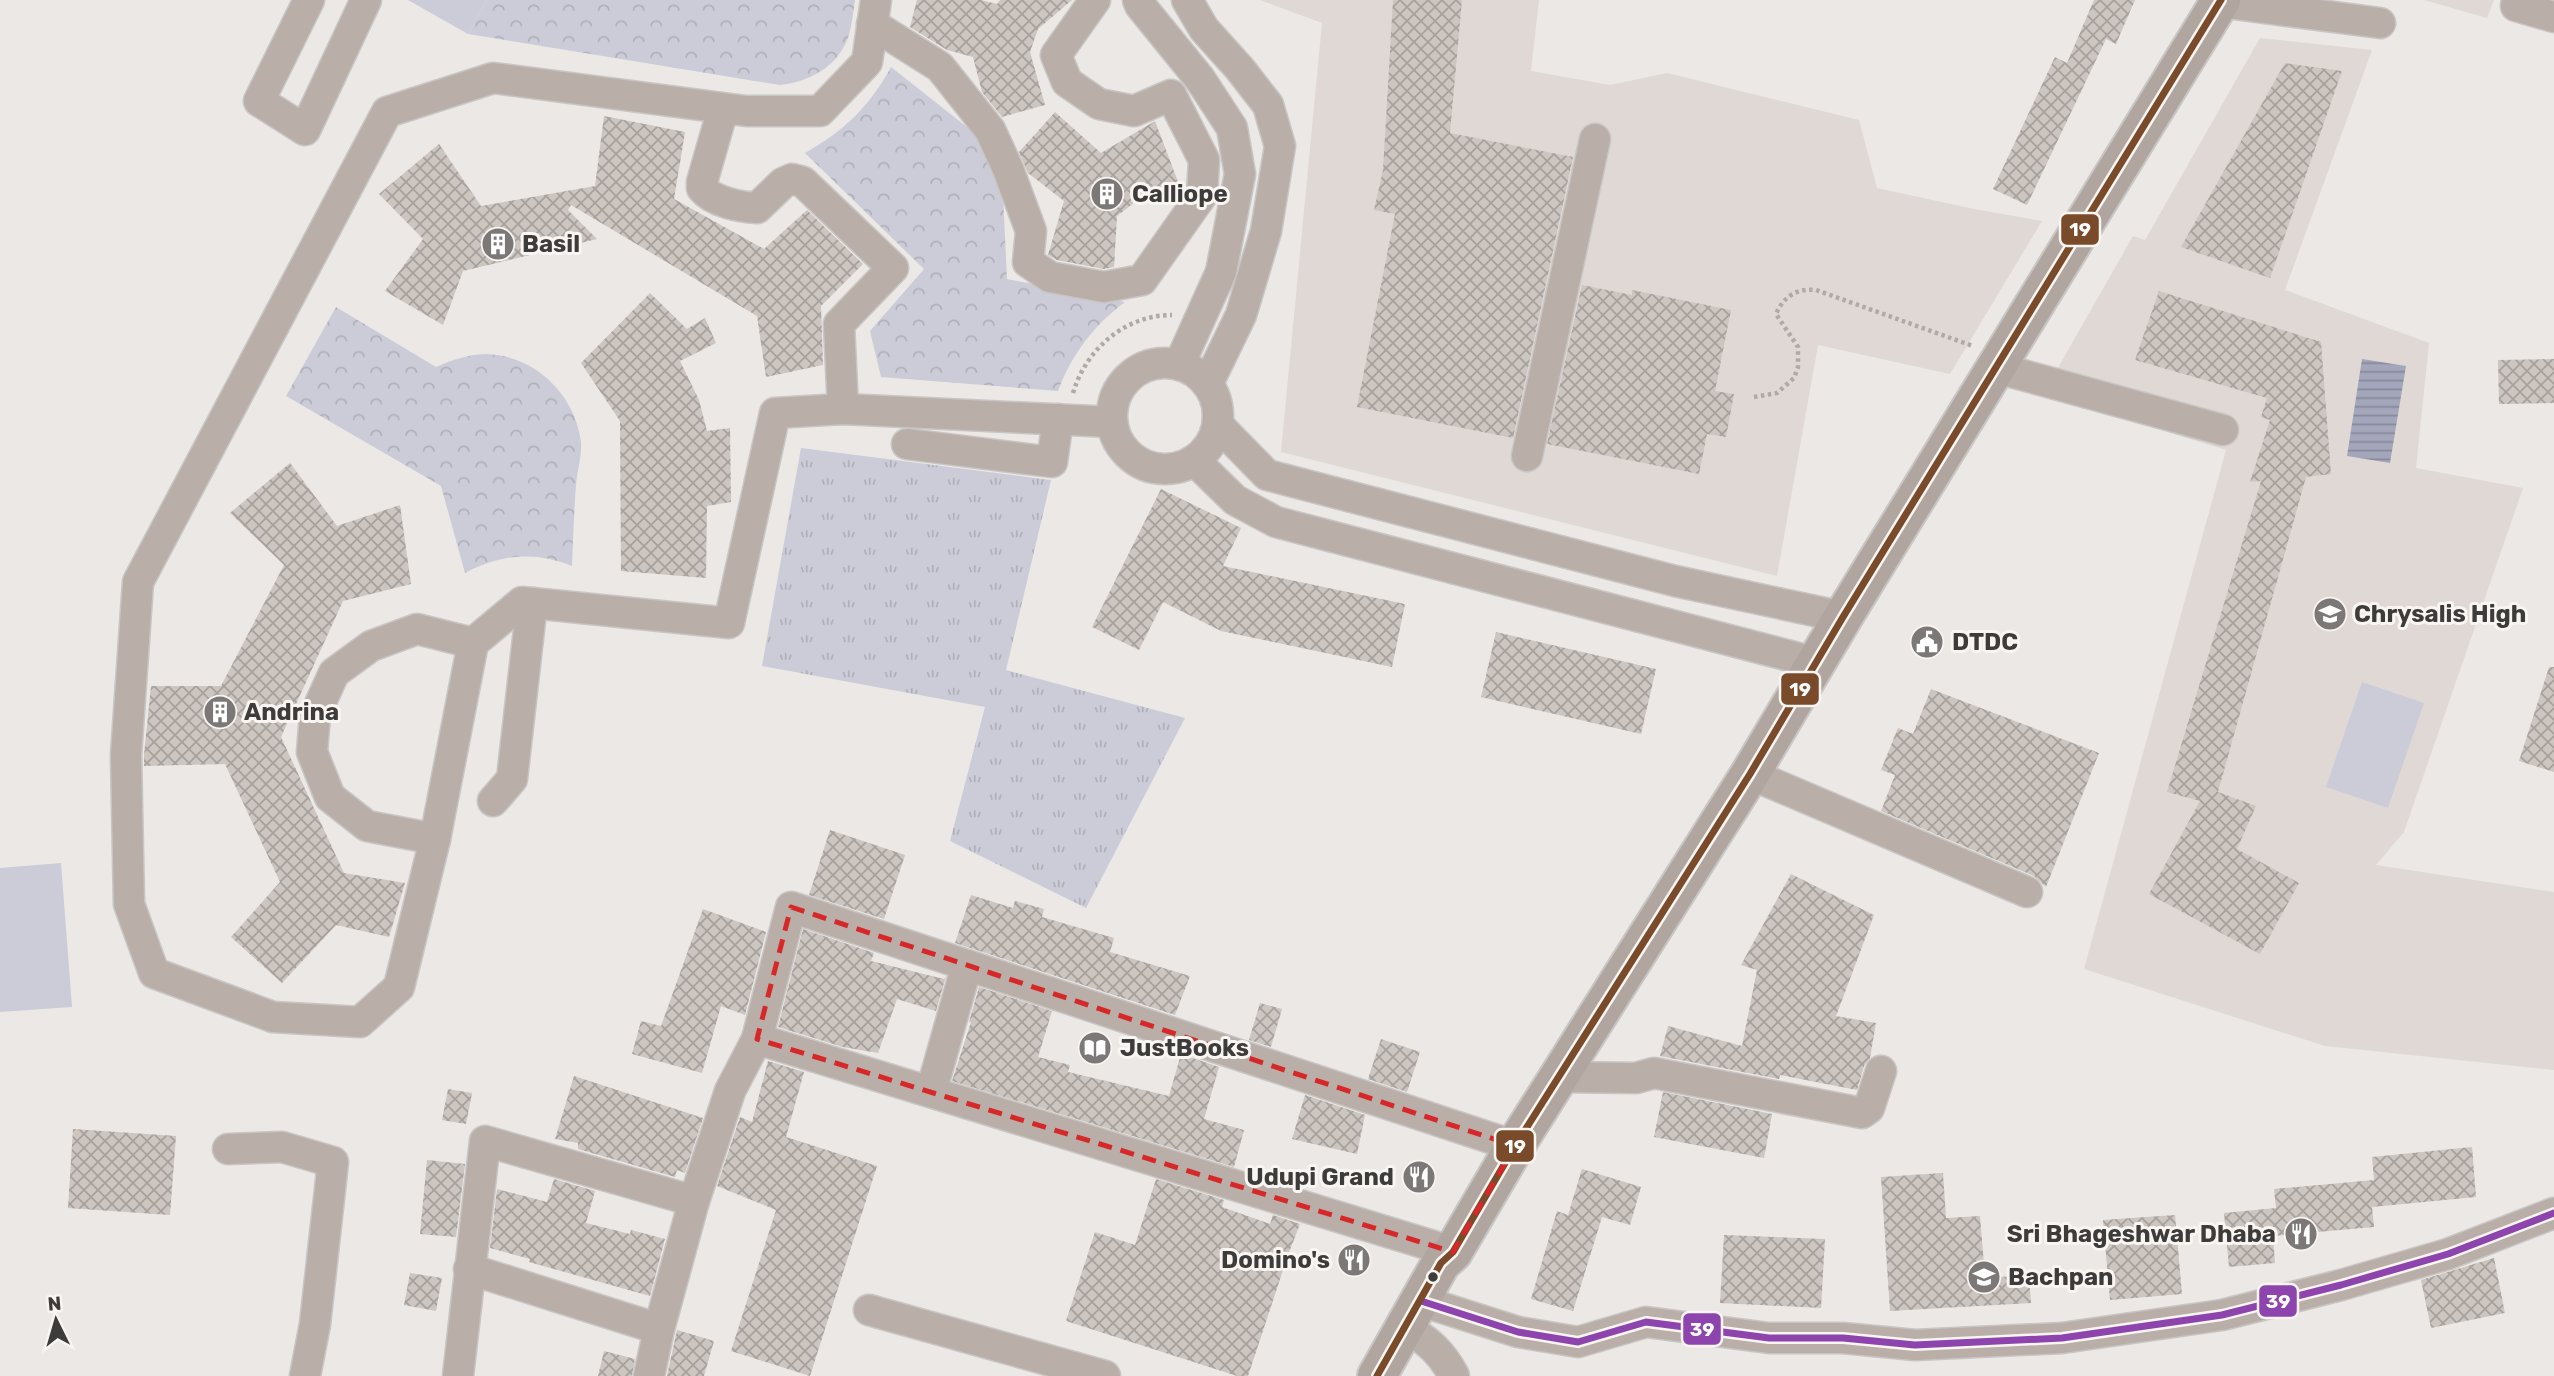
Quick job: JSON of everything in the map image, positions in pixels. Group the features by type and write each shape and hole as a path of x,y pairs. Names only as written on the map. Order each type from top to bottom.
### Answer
{"main road":[{"path":"1377,1376 1441,1263 1453,1252 1515,1146 1750,774 1843,617 2220,1"}],"street":[{"path":"309,0 259,102 304,130 366,0"},
{"path":"874,12 940,67 990,130 1031,231 1028,262 1050,277 1104,287 1142,280 1202,195 1204,160 1171,95 1134,111 1099,104 1067,82 1056,55 1095,0"},
{"path":"1138,0 1200,79 1232,128 1240,174 1221,272 1179,365"},
{"path":"1187,0 1204,29 1268,105 1280,146 1266,231 1244,303 1208,383"},
{"path":"2517,0 2516,6 2554,17"},
{"path":"2220,1 2380,23"},
{"path":"874,12 867,62 820,110 723,109 494,78 387,111 138,582 126,755 129,904 154,972 273,1017 360,1022 400,986 435,839 473,643 522,602 729,623 775,413 843,409 1112,422"},
{"path":"723,109 702,182 702,188 707,195 744,207 757,208 783,183 792,179 803,183 893,268 839,324 843,409"},
{"path":"1527,456 1595,139"},
{"path":"2000,363 2223,430"},
{"path":"1150,365 1179,365 1200,375 1208,383 1217,403 1218,425 1210,445 1195,461 1174,469 1149,467 1135,460 1124,449 1116,436 1112,407 1117,393 1131,376 1150,365"},
{"path":"907,444 1052,462 1063,419"},
{"path":"1218,425 1267,475 1675,581 1843,617"},
{"path":"1195,461 1235,500 1276,522 1817,663"},
{"path":"1661,623 1675,581"},
{"path":"493,801 512,779 532,603"},
{"path":"435,839 367,826 331,797 312,752 314,715 334,673 371,646 417,629 473,643"},
{"path":"1750,774 2027,892"},
{"path":"649,1376 694,1201 730,1091 757,1039 791,907 1515,1146"},
{"path":"931,1092 967,965"},
{"path":"757,1039 1453,1252"},
{"path":"1559,1077 1636,1078 1654,1073 1862,1113 1869,1108 1881,1071"},
{"path":"458,1376 485,1141 694,1201"},
{"path":"228,1149 282,1147 333,1162 315,1324 305,1376"},
{"path":"1413,1315 1578,1342 1646,1322 1769,1338 1843,1338 1915,1345 2062,1338 2222,1315 2341,1285 2448,1254 2554,1213"},
{"path":"469,1269 659,1329"},
{"path":"869,1310 1105,1376"},
{"path":"1413,1315 1422,1336 1436,1348 1454,1376"}],"path":[{"path":"1754,397 1777,393 1794,378 1798,367 1798,347 1776,314 1784,299 1798,290 1825,292 2000,363"},
{"path":"1063,419 1086,363 1098,347 1114,334 1129,325 1155,317 1200,317"}],"highlighted area":[{"path":"791,907 1515,1146 1453,1252 757,1039"}],"shaded area":[{"path":"1260,0 1539,0 1531,71 1610,85 1667,73 1859,120 1877,188 2042,221 1950,374 1818,345 1777,576 1281,452 1322,23"},
{"path":"2424,0 2494,0 2487,18"},
{"name":"Chrysalis High","path":"2260,38 2372,50 2285,290 2429,343 2416,468 2523,488 2404,832 2376,865 2554,892 2554,1070 2325,1046 2084,969 2226,450 2043,394 2133,236 2145,240"}],"green space":[{"path":"408,0 487,0 468,34"},
{"path":"487,0 855,0 848,38 837,57 811,76 780,85 468,34"},
{"path":"891,67 1001,154 1007,279 1125,302 1103,321 1085,342 1058,391 881,377 870,331 924,269 805,153 832,136 865,106"},
{"path":"336,307 436,367 474,355 505,356 537,370 562,394 571,409 581,442 572,566 544,558 518,557 505,558 465,573 441,486 286,396"},
{"path":"801,448 1051,480 1006,670 1185,718 1086,908 950,841 985,707 762,666"},
{"path":"2362,682 2424,703 2388,808 2326,787"},
{"path":"61,863 72,1007 0,1012 0,868"}],"water":[{"path":"2362,359 2406,366 2390,463 2347,456"}],"building":[{"path":"917,0 981,0 997,4 1000,0 1072,0 1038,29 1030,52 1045,105 1002,117 982,92 973,57 947,50 910,27"},
{"path":"1393,0 1462,0 1450,133 1573,157 1513,438 1357,407 1395,214 1374,210 1383,170"},
{"path":"2094,0 2135,0 2116,44 2106,39 2027,205 1993,189 2055,57 2067,63"},
{"path":"2285,63 2342,71 2270,278 2181,247"},
{"name":"Calliope","path":"1055,112 1101,153 1155,121 1180,187 1135,202 1117,216 1114,267 1104,269 1057,260 1048,255 1064,201 1028,173 1019,152"},
{"name":"Basil","path":"604,116 685,132 674,199 764,249 807,210 863,264 821,306 823,365 766,377 757,316 571,205 568,210 597,239 463,271 443,325 385,291 423,239 379,194 439,144 481,206 595,186"},
{"path":"1582,285 1632,295 1632,290 1731,310 1715,391 1734,394 1726,437 1707,434 1699,474 1547,444"},
{"path":"2159,291 2321,342 2331,474 2306,477 2218,792 2256,806 2237,849 2299,883 2260,954 2149,894 2200,801 2167,792 2261,481 2250,482 2270,420 2261,417 2267,398 2135,360"},
{"path":"650,293 687,329 705,318 716,343 680,361 699,400 707,431 730,428 731,502 707,506 706,578 621,571 620,421 581,363"},
{"path":"2554,359 2554,403 2499,404 2498,360"},
{"name":"Andrina","path":"290,463 337,526 400,505 411,584 343,601 281,737 344,873 405,883 389,937 336,925 282,983 231,937 280,882 225,764 144,766 144,755 151,686 221,686 284,565 230,513"},
{"path":"1161,489 1241,528 1223,566 1405,604 1392,667 1221,631 1163,602 1139,650 1092,627"},
{"path":"1496,632 1656,669 1641,734 1481,697"},
{"path":"2549,667 2554,667 2554,772 2519,761"},
{"path":"1931,689 2099,753 2046,887 2034,876 1881,811 1895,775 1881,770 1898,728 1913,734"},
{"path":"830,830 905,855 884,919 809,895"},
{"path":"1791,874 1874,915 1836,1016 1876,1023 1870,1058 1864,1066 1857,1090 1780,1075 1779,1079 1660,1056 1668,1026 1742,1046 1757,970 1741,965"},
{"path":"971,895 1013,908 1015,901 1044,909 1042,917 1114,938 1110,952 1190,976 1175,1015 955,943"},
{"path":"703,909 766,932 745,1015 721,1006 702,1073 632,1054 641,1021 661,1026"},
{"path":"803,929 874,953 871,961 944,979 946,976 936,1011 897,999 878,1053 843,1047 778,1027"},
{"path":"979,987 1052,1011 1038,1057 1070,1065 1068,1072 1169,1096 1181,1054 1219,1067 1204,1119 1244,1130 1234,1167 952,1081"},
{"path":"1260,1003 1282,1009 1271,1047 1249,1040"},
{"path":"1381,1039 1420,1052 1407,1092 1368,1079"},
{"path":"768,1061 804,1072 786,1137 877,1166 810,1376 731,1351 776,1210 717,1186 740,1117 752,1122"},
{"path":"574,1076 703,1118 685,1173 677,1170 675,1177 578,1149 578,1143 555,1139"},
{"path":"448,1089 472,1093 466,1124 442,1120"},
{"path":"1663,1092 1772,1114 1764,1158 1654,1137"},
{"path":"1305,1095 1365,1115 1357,1154 1292,1139"},
{"path":"73,1129 176,1136 170,1215 68,1208"},
{"path":"2472,1147 2476,1197 2372,1207 2374,1227 2273,1236 2275,1263 2229,1267 2224,1213 2276,1208 2274,1189 2374,1180 2372,1157"},
{"path":"427,1160 465,1164 456,1237 420,1234"},
{"path":"1582,1169 1641,1187 1630,1225 1602,1217 1573,1311 1531,1299 1557,1211 1568,1215"},
{"path":"1943,1173 1946,1218 1980,1216 1985,1278 2029,1275 2031,1303 1890,1311 1881,1177"},
{"path":"554,1179 595,1191 586,1223 665,1239 650,1296 529,1262 530,1259 490,1248 497,1189 547,1202"},
{"path":"1156,1179 1224,1200 1222,1207 1270,1224 1273,1215 1300,1224 1248,1376 1237,1376 1066,1321 1095,1232 1135,1245"},
{"path":"2175,1215 2182,1294 2110,1300 2103,1220"},
{"path":"1724,1235 1825,1239 1821,1308 1720,1303"},
{"path":"2494,1258 2505,1313 2431,1328 2421,1280"},
{"path":"410,1273 442,1278 436,1311 404,1305"},
{"path":"677,1330 714,1341 704,1376 667,1376"},
{"path":"604,1351 635,1359 632,1376 598,1376"}],"transit line":[{"name":"19","path":"1377,1376 1441,1263 1453,1252 1515,1146 1750,774 1843,617 2221,0"},
{"name":"39","path":"1421,1301 1518,1332 1578,1342 1646,1322 1769,1338 1843,1338 1915,1345 2062,1338 2222,1315 2341,1285 2448,1254 2554,1213"}],"place":[{"name":"Calliope","path":"1107,194"},
{"name":"Basil","path":"498,244"},
{"name":"Chrysalis High","path":"2330,614"},
{"name":"DTDC","path":"1927,642"},
{"name":"Andrina","path":"220,712"},
{"name":"JustBooks","path":"1095,1048"},
{"name":"Udupi Grand","path":"1419,1177"},
{"name":"Sri Bhageshwar Dhaba","path":"2301,1234"},
{"name":"Domino's","path":"1354,1260"},
{"name":"Bachpan","path":"1984,1277"}]}
